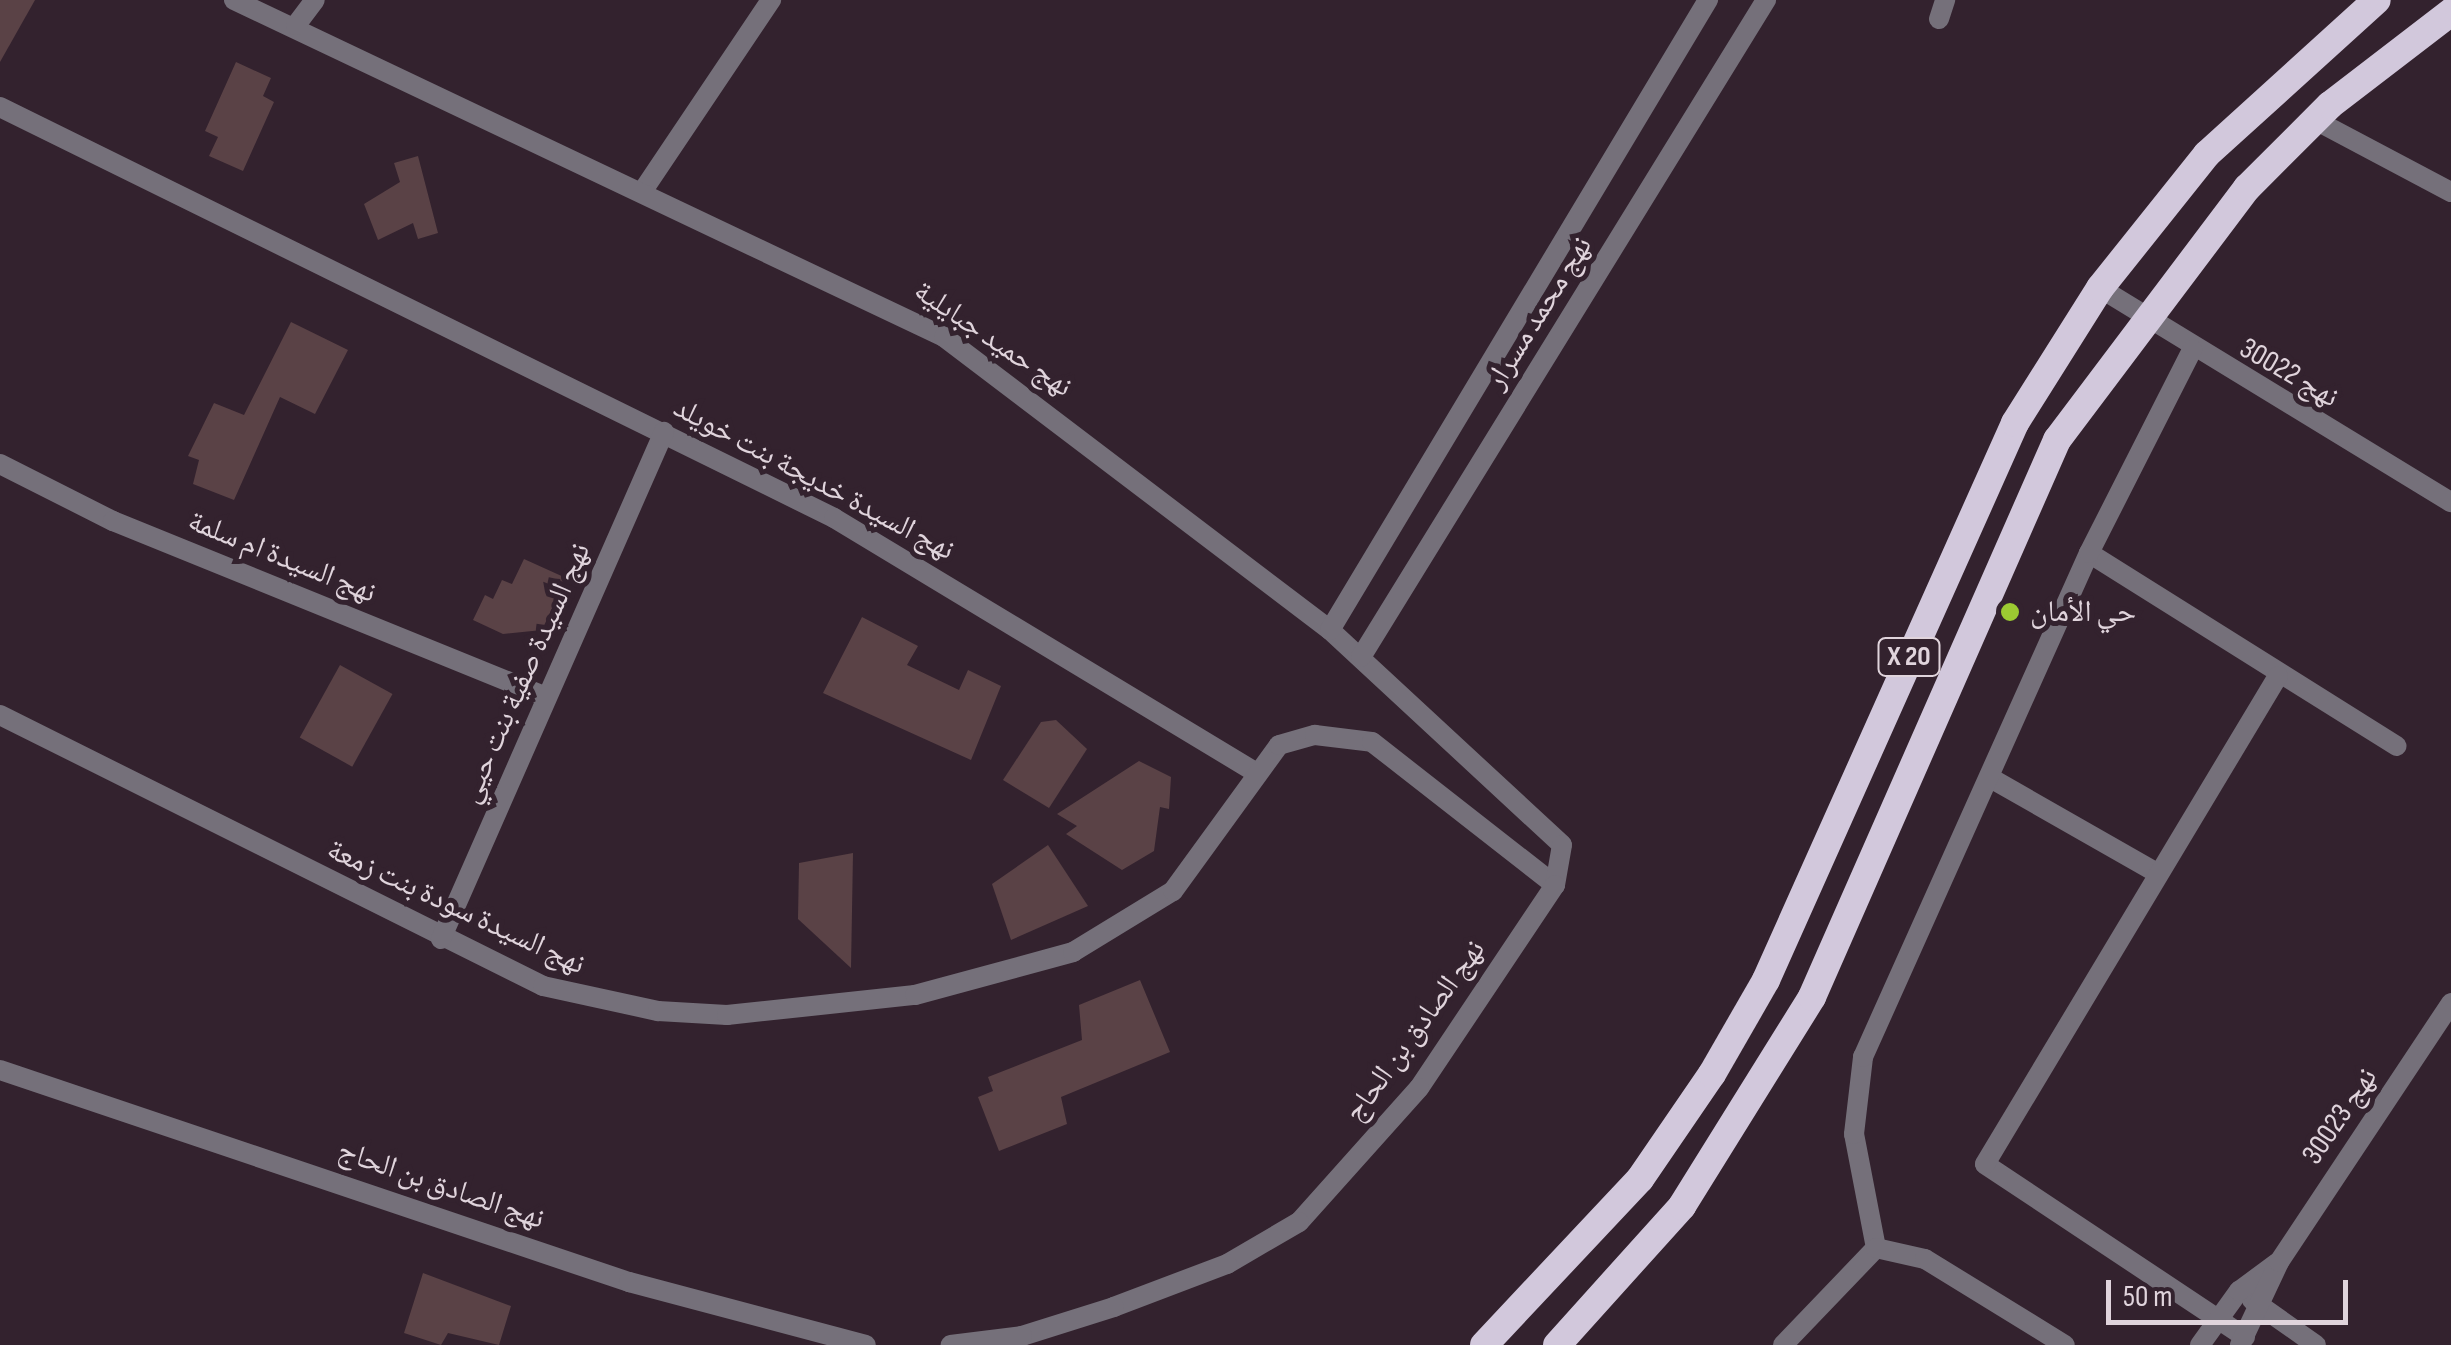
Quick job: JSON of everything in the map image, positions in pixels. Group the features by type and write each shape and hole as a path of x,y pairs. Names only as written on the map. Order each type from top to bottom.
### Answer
{"highway":[{"name":"X 20","path":"1484,1345 1640,1179 1712,1074 1766,980 2015,424 2100,288 2207,154 2377,0"},
{"name":"X 20","path":"1557,1345 1682,1206 1756,1099 1812,998 2010,532 2058,440 2144,319 2234,203 2315,120 2451,12"}],"street":[{"path":"296,24 315,0"},
{"path":"644,189 771,0"},
{"name":"نهج محمد مسرار","path":"1330,630 1708,0"},
{"name":"نهج محمد مسرار","path":"1361,657 1766,0"},
{"name":"نهج حميد جبايلية","path":"239,1 296,24 644,189 944,337 1330,630 1566,852"},
{"name":"نهج السيدة خديجة بنت خويلد","path":"0,107 664,432 925,568 1256,774"},
{"path":"2315,120 2451,192"},
{"name":"نهج 30022","path":"2100,288 2192,350 2451,502"},
{"path":"1876,1248 1852,1095 1994,780 2090,553 2192,350"},
{"name":"نهج السيدة صفية بنت حيي","path":"441,939 664,432"},
{"name":"نهج السيدة ام سلمة","path":"0,464 113,521 546,698"},
{"path":"2090,553 2278,676 2397,746"},
{"path":"2242,1341 2218,1319 1985,1164 2278,676"},
{"name":"نهج السيدة سودة بنت زمعة","path":"0,715 441,939 542,986 658,1011 728,1015 915,995 1073,952 1150,911 1194,870 1256,774"},
{"path":"1256,774 1279,745 1315,736 1372,742 1555,885"},
{"path":"1994,780 2158,873"},
{"name":"نهج الصادق بن الحاج","path":"951,1345 1022,1336 1114,1307 1228,1264 1298,1222 1419,1088 1555,885 1566,852"},
{"name":"نهج 30023","path":"2242,1341 2262,1307 2279,1262 2451,1003"},
{"name":"نهج الصادق بن الحاج","path":"0,1070 629,1282 866,1345"},
{"path":"1784,1345 1876,1248"},
{"path":"1876,1248 1925,1260 2065,1345"},
{"name":"نهج 30023","path":"2200,1345 2239,1291 2279,1262"},
{"path":"2239,1291 2316,1345"}],"building":[{"path":"0,0 35,0 0,62"},
{"path":"236,62 271,78 263,96 274,102 243,171 209,156 218,137 205,131"},
{"path":"418,156 438,233 418,239 413,223 378,240 364,204 400,182 394,163"},
{"path":"291,322 348,350 315,414 280,397 234,500 193,484 199,460 188,456 214,403 244,415"},
{"path":"524,559 566,578 542,630 503,634 473,620 485,595 493,599 502,580 512,584"},
{"path":"862,617 918,646 907,665 959,690 968,670 1001,686 971,760 823,693"},
{"path":"340,665 392,694 352,767 300,738"},
{"path":"1056,720 1087,749 1049,808 1003,780 1041,722"},
{"path":"1139,761 1171,777 1169,809 1160,807 1154,851 1122,870 1066,834 1077,826 1057,814"},
{"path":"1048,845 1088,906 1011,940 992,884"},
{"path":"853,853 851,968 798,919 799,863"},
{"path":"1140,980 1170,1052 1061,1097 1067,1124 999,1151 978,1097 993,1091 988,1077 1082,1040 1079,1005"},
{"path":"423,1273 511,1306 499,1345 448,1333 441,1345 404,1333"}],"place":[{"name":"حي الأمان","path":"2010,612"}]}
